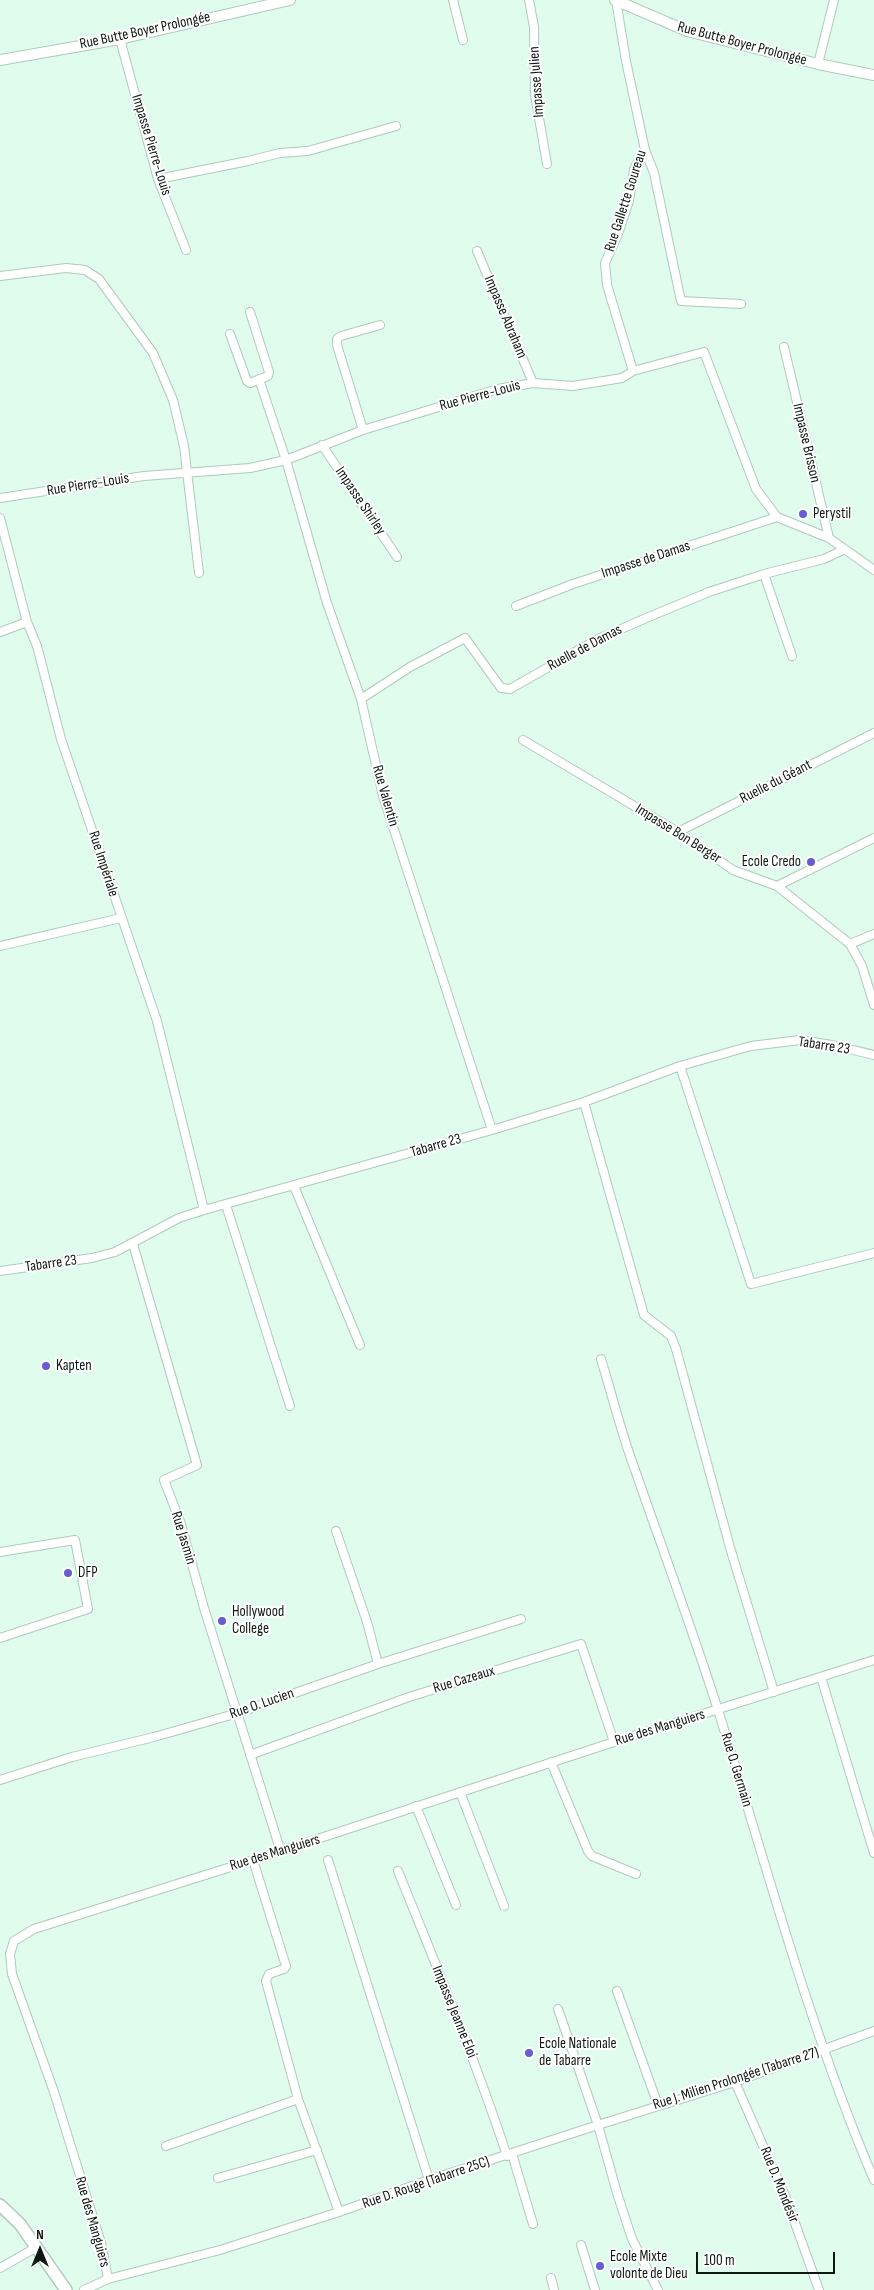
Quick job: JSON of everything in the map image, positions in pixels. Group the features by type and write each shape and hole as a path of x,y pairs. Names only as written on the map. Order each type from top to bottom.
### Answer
{"main road":[{"path":"0,2204 20,2224 66,2290"}],"street":[{"name":"Rue Butte Boyer Prolongée","path":"0,60 120,39 290,0"},
{"path":"453,0 463,40"},
{"name":"Impasse Julien","path":"529,0 534,27 535,95 546,164"},
{"name":"Rue Butte Boyer Prolongée","path":"615,0 687,31 818,64 874,75"},
{"name":"Rue Gallette Goureau","path":"615,0 626,61 646,150 634,170 629,201 618,234 605,263 607,285 633,371"},
{"path":"818,64 834,0"},
{"name":"Impasse Pierre-Louis","path":"120,39 158,179 186,250"},
{"path":"158,179 248,161 280,152 308,151 396,126"},
{"path":"646,150 654,174 681,301 741,304"},
{"name":"Impasse Abraham","path":"477,251 534,383"},
{"path":"0,276 66,268 84,270 99,279 153,353 173,400 189,473 199,573"},
{"path":"230,334 247,381 250,383 268,376 269,372 250,312"},
{"path":"363,430 337,345 337,339 341,336 380,325"},
{"name":"Impasse Brisson","path":"784,347 829,538"},
{"name":"Rue Pierre-Louis","path":"0,498 144,476 250,468 286,460 363,430 498,389 534,383 573,386 622,378 633,371 704,352 756,489 778,517 829,538 843,550 874,570"},
{"name":"Rue Valentin","path":"259,380 286,460 327,603 361,698 383,796 492,1130"},
{"name":"Impasse Shirley","path":"322,445 397,557"},
{"name":"Impasse de Damas","path":"516,606 573,584 778,517"},
{"name":"Rue Impériale","path":"0,518 27,622 37,646 61,739 157,1021 204,1210"},
{"name":"Ruelle de Damas","path":"361,698 410,667 466,638 501,688 510,689 598,639 709,592 764,574 824,559 843,550"},
{"path":"764,574 792,656"},
{"path":"0,632 27,622"},
{"name":"Ruelle du Géant","path":"678,832 874,733"},
{"name":"Impasse Bon Berger","path":"523,740 678,832 733,870 777,886 850,944 862,966 874,1005"},
{"path":"777,886 874,838"},
{"path":"0,946 121,918"},
{"path":"850,944 874,934"},
{"name":"Tabarre 23","path":"0,1272 92,1258 134,1244 179,1218 492,1130 584,1102 680,1066 751,1046 800,1040 874,1055"},
{"path":"680,1066 751,1284 874,1253"},
{"path":"584,1102 644,1315 671,1336 676,1349 731,1551 774,1692"},
{"path":"294,1186 360,1345"},
{"path":"226,1205 290,1406"},
{"name":"Rue Jasmin","path":"134,1244 197,1465 164,1480 180,1524 204,1608 280,1852"},
{"name":"Rue O. Germain","path":"601,1359 633,1465 718,1710 773,1894 824,2050 874,2180"},
{"path":"336,1531 367,1622 378,1664"},
{"path":"0,1552 75,1540 88,1609 0,1638"},
{"name":"Rue O. Lucien","path":"0,1780 72,1757 154,1738 238,1713 378,1664 521,1619"},
{"name":"Rue Cazeaux","path":"250,1755 408,1697 581,1644 614,1742"},
{"name":"Rue des Manguiers","path":"108,2279 101,2243 54,2092 12,1974 10,1954 14,1941 34,1929 280,1852 551,1762 874,1660"},
{"path":"820,1677 874,1853"},
{"path":"551,1762 588,1851 592,1856 636,1874"},
{"path":"460,1792 504,1906"},
{"path":"416,1806 456,1905"},
{"path":"253,1860 286,1966 284,1969 269,1974 266,1981 298,2099 339,2212"},
{"path":"328,1860 429,2180"},
{"name":"Impasse Jeanne Eloi","path":"398,1871 460,2023 533,2224"},
{"path":"617,1991 658,2105"},
{"path":"558,2010 598,2125 632,2239 658,2290"},
{"name":"Rue J. Milien Prolongée (Tabarre 27)","path":"598,2125 735,2082 874,2031"},
{"name":"Rue D. Mondésir","path":"735,2082 786,2198 819,2290"},
{"path":"166,2146 298,2099"},
{"name":"Rue D. Rouge (Tabarre 25C)","path":"84,2290 108,2279 220,2250 339,2212 429,2180 598,2125"},
{"path":"218,2178 317,2150"},
{"path":"581,2245 595,2290"},
{"path":"0,2268 37,2247"},
{"path":"551,2278 554,2290"}],"place":[{"name":"Perystil","path":"803,514"},
{"name":"Ecole Credo","path":"811,862"},
{"name":"Kapten","path":"46,1366"},
{"name":"DFP","path":"68,1573"},
{"name":"Hollywood College","path":"222,1621"},
{"name":"Ecole Nationale de Tabarre","path":"529,2053"},
{"name":"Ecole Mixte volonte de Dieu","path":"600,2266"}]}
